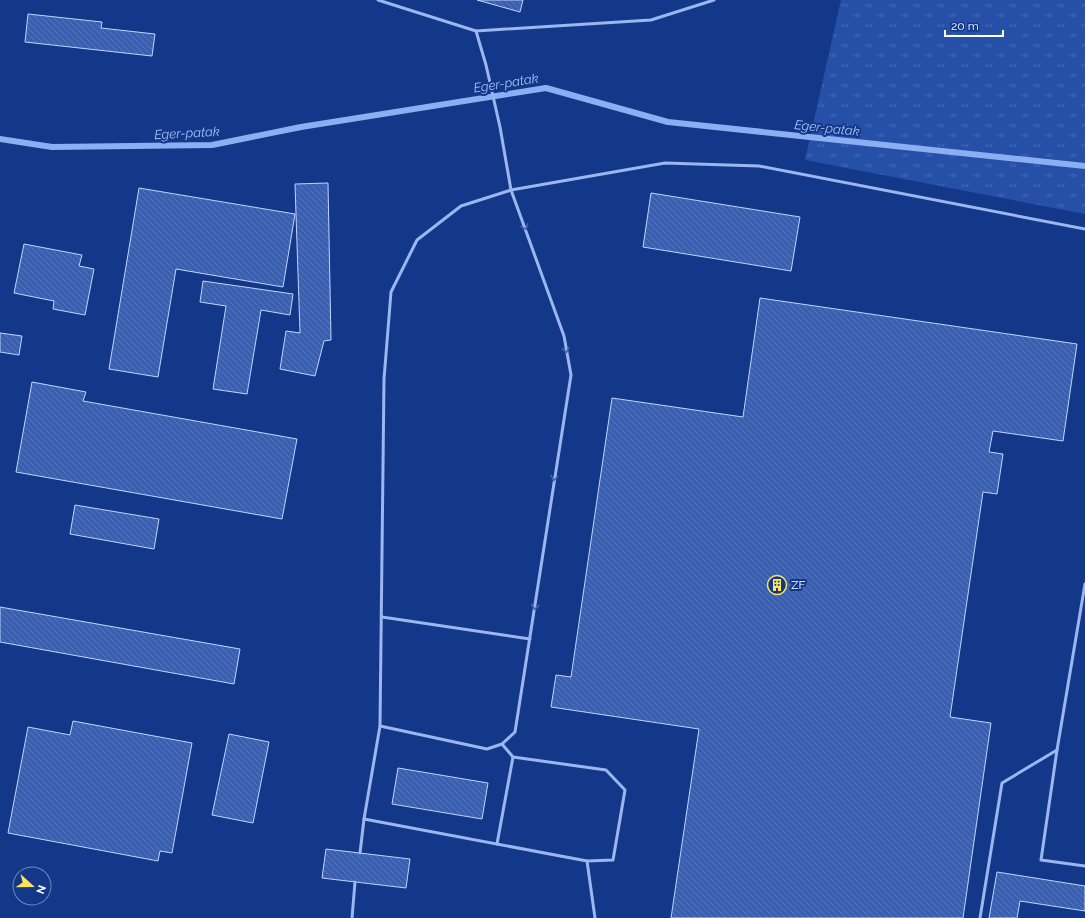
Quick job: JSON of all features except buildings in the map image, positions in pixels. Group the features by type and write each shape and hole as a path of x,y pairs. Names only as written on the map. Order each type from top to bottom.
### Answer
{"lane":[{"path":"378,0 476,31 651,20 714,0"},
{"path":"380,726 487,749 502,744 515,732 570,375 564,336 511,190 500,127 486,65 476,31"},
{"path":"360,853 364,819 380,726 384,379 392,292 417,240 461,206 511,190 665,163 759,166 1085,229"},
{"path":"1085,584 1057,750 1041,860 1085,866"},
{"path":"382,617 530,639"},
{"path":"364,819 587,861 613,860 626,790 606,770 513,758 502,744"},
{"path":"980,918 1002,783 1057,750"},
{"path":"498,844 513,758"},
{"path":"587,861 595,918"},
{"path":"352,918 355,882"}],"green space":[{"path":"841,0 1085,0 1085,214 805,160"}],"waterway":[{"name":"Eger-patak","path":"0,139 52,147 212,145 301,127 546,88 668,122 1085,166"}],"place":[{"name":"ZF","path":"777,585"}]}
